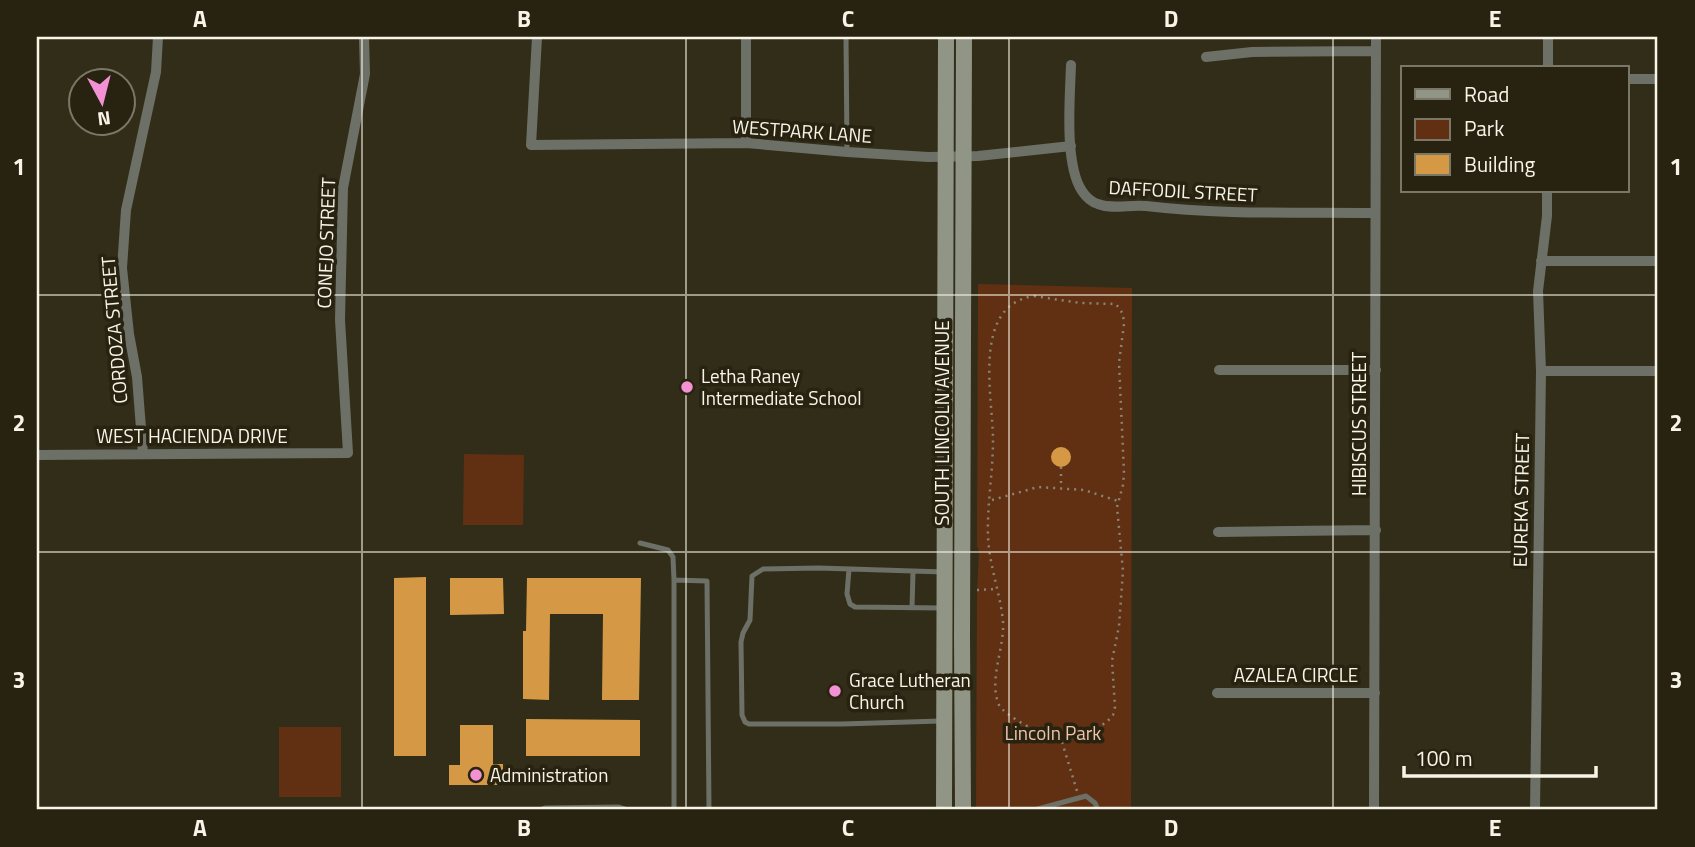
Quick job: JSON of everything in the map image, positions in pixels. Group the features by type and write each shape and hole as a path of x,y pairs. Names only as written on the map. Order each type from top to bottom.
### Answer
{"main road":[{"name":"SOUTH LINCOLN AVENUE","path":"944,810 947,37"},
{"name":"SOUTH LINCOLN AVENUE","path":"963,810 964,37"}],"street":[{"name":"CORDOZA STREET","path":"143,454 122,268 127,210 156,72 158,37"},
{"name":"CONEJO STREET","path":"348,453 340,320 342,188 365,74 363,37"},
{"name":"WESTPARK LANE","path":"537,37 531,145 746,143 946,157 1071,146"},
{"path":"746,143 747,37"},
{"name":"HIBISCUS STREET","path":"1374,810 1376,37"},
{"path":"1548,37 1548,66"},
{"path":"1206,57 1252,51 1376,51"},
{"name":"DAFFODIL STREET","path":"1071,65 1071,146 1081,190 1088,199 1099,205 1200,212 1375,213"},
{"path":"1628,79 1658,79"},
{"name":"EUREKA STREET","path":"1535,810 1541,371 1538,291 1547,216 1547,192"},
{"path":"1541,261 1658,261"},
{"path":"1219,370 1376,370"},
{"path":"1541,371 1658,371"},
{"name":"WEST HACIENDA DRIVE","path":"37,455 348,453"},
{"path":"1218,532 1376,530"},
{"name":"AZALEA CIRCLE","path":"1217,693 1375,693"}],"lane":[{"path":"846,37 847,152"},
{"path":"640,543 668,550 673,556 674,810"},
{"path":"944,572 763,569 752,576 750,620 741,642 743,718 749,724 944,720"},
{"path":"849,569 847,594 850,604 856,607 943,608"},
{"path":"912,608 913,572"},
{"path":"674,580 707,581 709,810"},
{"path":"1034,810 1086,796 1098,810"},
{"path":"538,810 619,807 628,810"}],"path":[{"path":"1062,742 1107,723 1115,707 1112,662 1119,626 1123,570 1118,501 1124,473 1119,371 1123,314 1116,304 1110,302 1080,303 1034,296 1025,297 1006,312 994,332 989,348 993,437 988,540 998,589 1003,635 996,687 1001,709 1009,716 1062,742 1079,798"},
{"path":"1061,467 1061,488"},
{"path":"990,500 1038,487 1084,490 1118,501"},
{"path":"974,581 974,590 998,589"}],"green space":[{"name":"Lincoln Park","path":"978,284 1132,288 1131,810 976,810"},
{"path":"464,454 524,455 523,525 463,525"},
{"path":"279,727 341,727 341,797 279,797"}],"building":[{"path":"1061,447 1068,450 1071,457 1068,464 1061,467 1054,464 1051,457 1054,450"},
{"path":"426,577 426,756 394,756 394,578"},
{"path":"450,578 503,578 504,614 450,615"},
{"path":"527,578 641,578 639,700 602,700 603,614 550,614 549,700 523,699 523,631 526,631"},
{"path":"526,719 640,720 640,756 526,756"},
{"path":"460,725 493,725 493,764 503,764 503,785 449,785 449,765 460,765"}],"place":[{"name":"Letha Raney Intermediate School","path":"687,387"},
{"name":"Grace Lutheran Church","path":"835,691"},
{"name":"Administration","path":"476,775"}]}
